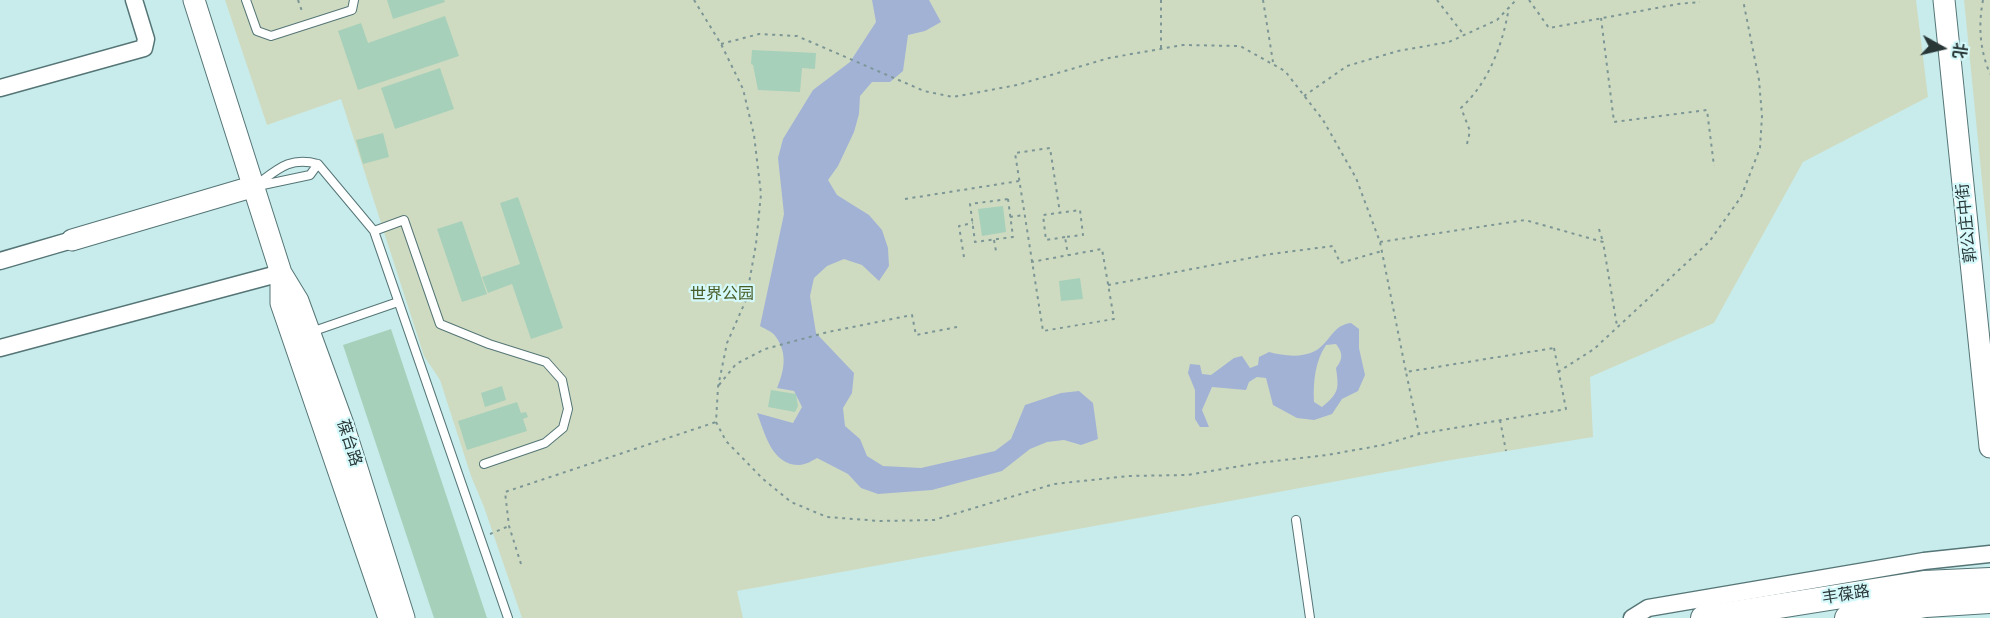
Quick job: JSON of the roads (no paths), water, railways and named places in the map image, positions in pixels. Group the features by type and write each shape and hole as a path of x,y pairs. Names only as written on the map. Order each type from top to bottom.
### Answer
{"main road":[{"name":"丰葆路","path":"1703,618 1924,582 1990,580"},
{"name":"丰葆路","path":"1846,618 1926,605 1990,601"}],"street":[{"path":"0,88 144,48 146,39 134,0"},
{"name":"葆台路","path":"194,0 281,273 298,301 343,424 404,618"},
{"name":"郭公庄中街","path":"1944,0 1990,447"},
{"path":"0,261 255,186"},
{"path":"0,348 281,273"},
{"name":"葆台路","path":"281,273 281,303 389,618"},
{"path":"1632,618 1648,608 1924,561 1990,554"}],"lane":[{"path":"246,0 257,32 271,36 352,10 354,0"},
{"path":"255,186 285,164 304,160 318,164 374,231 507,618"},
{"path":"255,186 310,175 318,164"},
{"path":"374,231 404,220 440,324 489,344 546,362 562,380 568,409 563,428 545,443 484,464"},
{"path":"309,333 398,302"},
{"path":"1296,520 1310,618"}],"water":[{"path":"872,0 929,0 941,22 925,31 908,35 903,71 890,82 872,82 860,96 859,114 854,132 838,166 828,180 837,195 869,215 882,230 888,248 889,266 879,281 862,265 844,259 827,266 814,278 810,296 816,333 854,373 852,393 843,408 845,426 860,439 867,456 883,466 921,468 995,451 1011,439 1025,405 1061,393 1079,391 1093,403 1098,439 1081,445 1064,440 1047,442 1030,449 1002,471 932,490 878,494 861,488 848,474 817,458 799,465 782,460 771,447 757,413 793,423 802,407 794,391 777,388 783,369 782,350 775,335 760,326 784,214 778,158 783,139 813,90 850,62 876,22"},
{"path":"1351,323 1359,329 1359,348 1365,375 1358,391 1342,399 1332,414 1314,420 1297,418 1273,405 1266,378 1257,377 1249,382 1246,390 1212,387 1202,410 1209,427 1200,427 1195,419 1195,390 1188,373 1190,364 1200,365 1202,374 1211,375 1234,358 1242,356 1250,368 1258,365 1259,357 1269,352 1304,355 1320,348 1339,327","holes":["1336,344 1341,356 1336,368 1335,394 1322,407 1314,402 1317,365 1326,345"]}],"park label":[{"name":"世界公园","path":"722,294"}]}
